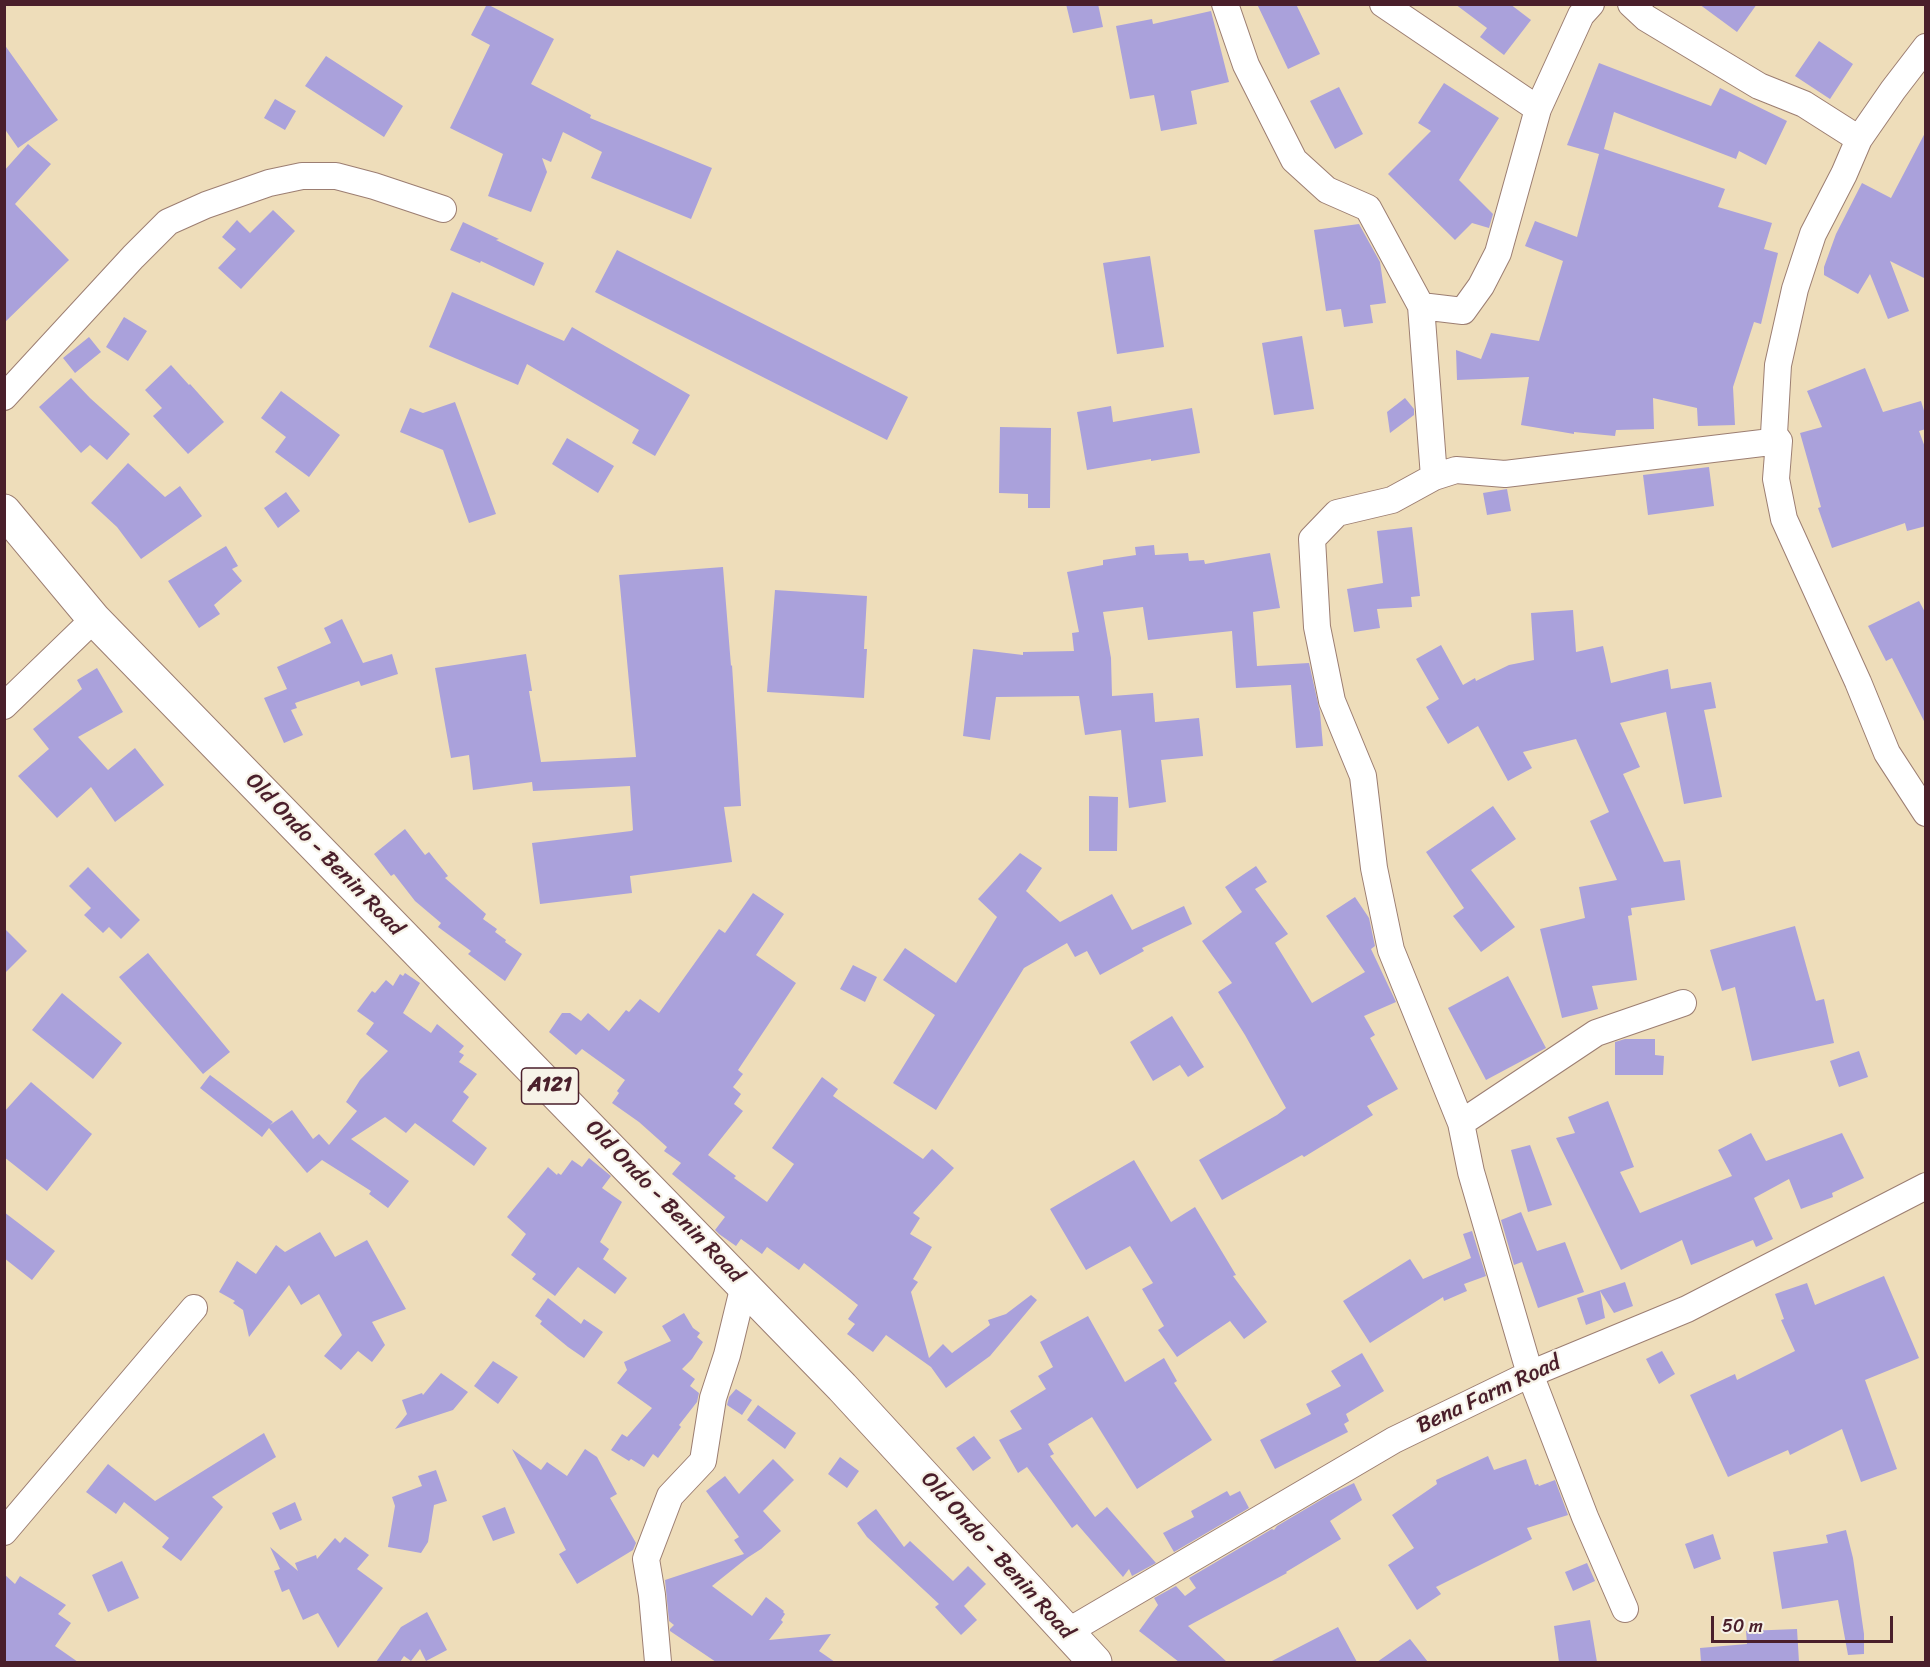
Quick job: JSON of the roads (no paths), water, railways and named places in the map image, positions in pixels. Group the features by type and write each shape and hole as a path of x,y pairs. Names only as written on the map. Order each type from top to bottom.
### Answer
{"main road":[{"name":"Old Ondo - Benin Road","path":"4,511 94,619 850,1395 1095,1662"}],"street":[{"path":"1225,4 1246,65 1294,160 1327,190 1368,208 1421,306 1434,477"},
{"path":"1383,4 1538,109"},
{"path":"1421,306 1463,311 1481,286 1498,253 1538,109 1581,15 1591,4"},
{"path":"1631,4 1646,18 1759,86 1804,104 1859,139"},
{"path":"1926,47 1859,139 1813,234 1795,289 1779,364 1774,434 1779,441 1776,479 1784,519 1858,682 1887,753 1926,813"},
{"path":"4,397 133,256 168,222 206,205 269,183 302,176 336,176 443,209"},
{"path":"1625,1609 1585,1517 1530,1374 1471,1172 1461,1123 1391,950 1374,868 1363,776 1332,701 1317,627 1312,539 1337,513 1392,500 1434,477 1456,470 1505,474 1779,441"},
{"path":"4,706 94,619"},
{"path":"1461,1123 1596,1033 1683,1003"},
{"name":"Bena Farm Road","path":"1067,1632 1394,1440 1530,1374 1687,1309 1926,1186"},
{"path":"658,1662 652,1595 645,1559 669,1496 702,1461 713,1398 727,1355 744,1285"},
{"path":"4,1532 194,1308"}]}
